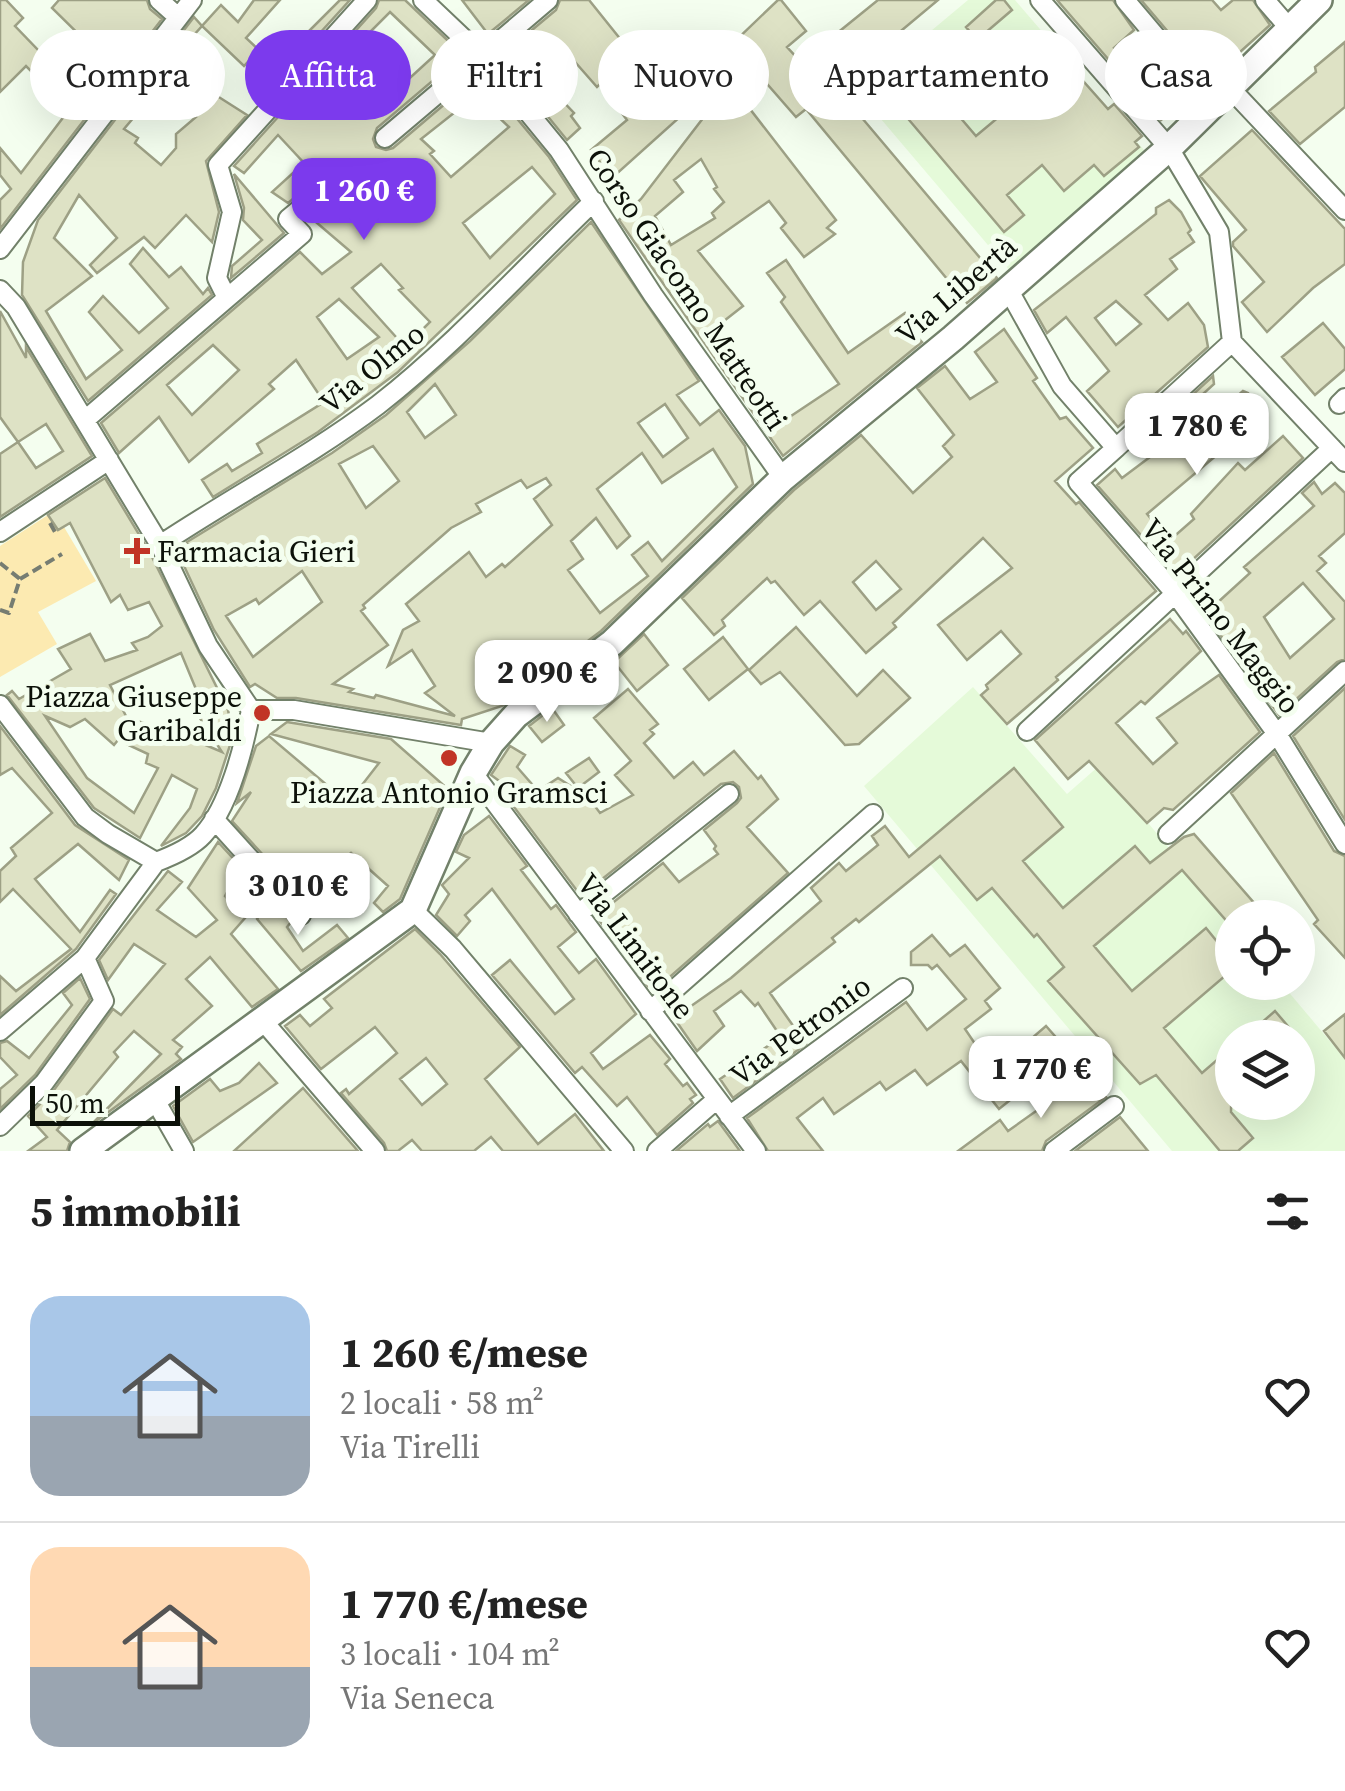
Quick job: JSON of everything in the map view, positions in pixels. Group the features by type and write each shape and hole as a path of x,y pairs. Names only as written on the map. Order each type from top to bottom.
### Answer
{"street":[{"path":"159,0 178,16"},
{"path":"0,249 192,0"},
{"path":"227,298 217,278 232,212 218,164 367,0"},
{"path":"513,30 548,0"},
{"path":"1027,731 1174,592 1339,455 1232,342 1219,232 1169,148 1040,0"},
{"path":"1126,0 1156,30"},
{"path":"1265,0 1290,29"},
{"name":"Via Libertà","path":"1247,71 1319,0"},
{"name":"Corso Giacomo Matteotti","path":"430,2 457,30"},
{"path":"385,138 431,99"},
{"path":"1247,119 1345,210"},
{"name":"Corso Giacomo Matteotti","path":"534,120 559,150 653,295 783,478"},
{"name":"Via Libertà","path":"413,910 473,773 491,743 516,715 612,643 783,478 1008,289 1198,120"},
{"path":"85,420 302,234 288,220 335,180"},
{"name":"Via Olmo","path":"160,545 314,450 380,403 594,201"},
{"path":"1008,289 1062,386 1116,448 1232,342"},
{"path":"0,290 16,307 110,460 160,545 208,646 251,710 239,758 214,819 202,837 156,862 85,958 0,1031"},
{"name":"Via Primo Maggio","path":"1116,448 1078,482 1174,592 1277,734 1345,844"},
{"path":"0,532 110,460"},
{"path":"1168,834 1345,671"},
{"path":"0,705 85,816 156,862"},
{"path":"251,710 294,710 491,743"},
{"name":"Via Limitone","path":"473,773 756,1151"},
{"path":"578,914 728,794"},
{"path":"650,1011 873,814"},
{"path":"214,819 301,915"},
{"path":"82,1151 413,910 453,949 624,1151"},
{"path":"0,1126 44,1083 104,1001 85,958"},
{"name":"Via Petronio","path":"729,1116 903,988"},
{"path":"263,1020 375,1151"},
{"path":"657,1151 716,1099"},
{"path":"156,1100 184,1151"},
{"path":"1054,1151 1114,1106"}],"path":[{"path":"0,610 9,612 20,578 62,554"},
{"path":"0,563 20,578"}],"shaded area":[{"path":"968,0 1015,0 1041,30 932,30"},
{"path":"1085,81 1105,105 1105,120 1118,120 1144,150 1010,271 882,120 1085,120"},
{"path":"48,515 58,531 64,527 96,581 38,612 57,644 0,677 0,546"},
{"path":"973,687 1067,794 1100,765 1215,904 1215,1000 1295,1000 1312,1020 1215,1020 1215,1120 1315,1120 1315,1023 1345,1059 1345,1151 1172,1151 864,786"}],"building":[{"path":"0,0 6,0 23,18 15,26 30,42 30,70 26,66 0,92"},
{"path":"59,0 147,0 150,9 162,19 154,30 74,30 52,8"},
{"path":"254,0 280,0 253,30 245,30 244,66 225,48 225,30 206,30 202,26 221,5 238,22"},
{"path":"340,0 350,0 323,30 310,30"},
{"path":"379,0 405,0 437,30 431,30 431,51 390,12 372,30 356,30"},
{"path":"462,0 529,0 493,30 485,30"},
{"path":"560,0 589,0 613,30 598,30 598,86 578,65 578,30 532,30 556,10"},
{"path":"781,0 805,30 789,30 789,109 769,86 769,30 747,30"},
{"path":"878,0 938,0 902,30 841,30"},
{"path":"996,0 1004,0 1012,10 989,30 966,27"},
{"path":"1057,0 1113,0 1134,30 1105,30 1105,55"},
{"path":"1141,0 1212,0 1221,10 1233,0 1253,0 1270,25 1247,46 1247,30 1166,30"},
{"path":"194,17 202,26 198,30 184,30"},
{"path":"1345,42 1345,107 1300,144 1269,111"},
{"path":"431,59 431,82 411,99 411,77"},
{"path":"1085,83 1105,106 1105,120 1128,120 1142,136 1135,142 1139,147 1104,176 1094,165 1064,191 1042,165 1007,195 1024,215 1004,232 909,120 962,120 976,136 995,120 1085,120"},
{"path":"225,101 245,114 206,161 219,212 212,242 186,215 155,248 144,237 97,273 90,265 117,238 79,195 54,238 92,276 46,311 86,379 122,350 89,312 103,296 139,333 168,308 130,264 143,248 169,277 181,267 203,294 208,288 212,295 88,401 22,295 23,262 38,220 115,120 132,120 124,129 138,138 135,143 161,165 176,148 176,134 192,120 225,120"},
{"path":"431,116 431,120 445,120 421,139 451,177 509,127 502,120 518,120 577,200 398,372 318,432 213,497 202,480 227,464 232,471 262,453 257,444 324,402 296,360 269,384 274,389 189,462 159,417 119,453 101,423 300,252 322,274 351,252 310,217 326,204 334,211 360,190 336,164 288,203 272,192 304,163 278,135 244,173 234,166 275,120 386,120 377,128 373,139 376,147 386,150","holes":["532,167 555,194 490,258 463,223","381,264 403,288 399,290 430,322 405,347 352,288","339,299 379,337 347,359 317,317","213,345 239,370 192,415 167,385"]},
{"path":"61,120 84,120 0,229 0,200 11,189 0,175 0,148 21,173"},
{"path":"551,120 574,120 580,128 567,140"},
{"path":"627,120 676,120 612,178 591,150"},
{"path":"702,120 758,120 836,220 827,228 835,234 804,257 781,228 786,223 769,201 698,251 743,306 715,328 779,424 839,384 781,302 785,297 767,273 786,260 848,353 905,313 914,326 910,329 922,342 783,456 619,220 641,199","holes":["701,159 717,187 714,189 724,202 712,213 715,218 671,245 655,216 683,192 674,180"]},
{"path":"815,120 864,120 997,278 967,303"},
{"path":"1252,130 1345,229 1345,264 1267,332 1242,302 1264,282 1233,246 1246,230 1200,176"},
{"path":"234,174 284,233 231,278 232,266 262,240 243,220 244,208"},
{"path":"1169,200 1181,212 1194,242 1170,259 1177,269 1145,295 1168,320 1188,303 1204,325 1208,347 1118,427 1087,391 1109,371 1066,317 1047,333 1034,310 1156,214 1156,208","holes":["1116,301 1141,324 1116,345 1095,318"]},
{"path":"591,222 699,381 677,395 700,425 719,410 745,446 753,484 601,631 552,668 543,657 525,672 532,682 502,706 462,719 461,725 277,698 255,684 250,687 214,630 178,553 190,546 187,542 386,415 470,341","holes":["435,384 456,415 425,438 407,412","665,404 688,438 663,457 638,423","373,446 399,481 366,508 339,464","713,449 737,487 662,561 648,542 632,555 648,576 600,613 568,570 583,559 571,541 596,518 617,548 630,536 597,489 642,453 662,483","546,478 551,485 534,499 552,525 505,567 502,564 486,577 469,552 406,604 419,621 403,630 388,666 412,650 435,686 425,693 455,716 376,695 374,698 349,692 353,689 333,684 388,645 361,611 363,605 451,528 481,512 476,504 521,480 527,488","302,571 322,602 253,657 226,616 256,599 259,604"]},
{"path":"0,311 26,358 26,347 92,456 0,517 0,454 18,442 0,417","holes":["46,424 63,451 36,468 18,442"]},
{"path":"1323,323 1345,349 1345,369 1315,395 1282,357"},
{"path":"1004,329 1060,419 1066,417 1093,448 1055,481 1076,504 1079,502 1156,591 1007,724 981,695 988,689 986,685 1021,654 1001,631 967,660 938,625 1012,568 983,538 866,653 820,601 804,615 775,581 771,583 767,578 722,620 725,626 714,635 682,598 794,490 861,435 913,493 952,457 943,446 954,435 917,388 945,366 970,399 997,382 975,352","holes":["876,561 901,589 876,610 853,582"]},
{"path":"1213,376 1214,384 1204,393 1220,411 1243,391 1256,404 1233,425 1236,429 1220,445 1224,449 1147,514 1169,541 1194,519 1191,514 1238,463 1245,470 1283,436 1303,458 1176,575 1097,485 1115,469 1122,478 1178,436 1165,420"},
{"path":"105,478 149,551 228,710 233,736 216,788 202,816 186,833 161,846 190,808 197,789 172,775 140,838 94,808 7,695 12,691 19,699 71,669 58,649 90,634 105,661 137,650 132,643 162,626 149,602 128,610 120,595 111,602 70,523 58,530 48,515","holes":["181,653 203,706 194,709 222,752 127,718 110,685","45,716 70,727 85,719 114,745 118,740 148,754 146,763 158,768 134,813 87,778"]},
{"path":"1314,482 1322,494 1335,483 1345,493 1345,533 1319,556 1326,563 1317,571 1345,602 1345,659 1279,715 1205,614 1250,573 1244,567 1314,506 1302,493","holes":["1303,583 1334,619 1290,658 1264,617"]},
{"path":"1170,619 1183,634 1186,631 1201,651 1145,704 1141,701 1116,723 1153,764 1177,743 1157,718 1219,675 1260,732 1173,810 1164,808 1147,823 1089,761 1068,779 1035,740"},
{"path":"796,627 857,696 883,670 910,698 859,744 845,745 780,672 761,684 749,670"},
{"path":"644,634 668,665 637,691 614,662"},
{"path":"723,637 748,669 709,700 684,669"},
{"path":"1345,688 1345,820 1293,736"},
{"path":"628,689 658,724 644,743 674,778 693,762 704,775 734,751 758,779 761,776 778,799 747,827 788,873 655,990 596,916 663,863 679,882 718,854 704,830 737,803 741,798 739,787 733,782 721,784 581,896 499,787 502,783 491,775 510,746 525,755 517,767 538,791 558,778 588,797 600,813 633,795 615,775 631,761 594,718"},
{"path":"552,708 564,725 542,742 529,726"},
{"path":"287,722 391,739 448,789 400,899 383,912 374,903 388,886 351,853 308,890 315,899 309,905 232,821 251,792 237,803 256,746 269,736 348,803 379,763 271,734"},
{"path":"0,726 75,825 129,860 119,880 78,844 35,879 80,932 110,890 116,894 76,949 0,1015 0,976 16,991 71,949 13,889 0,902 0,871 16,856 11,848 52,813 12,768 0,775"},
{"path":"1274,753 1334,851 1345,856 1345,958 1315,925 1315,900 1304,900 1231,793"},
{"path":"589,758 599,772 578,788 566,773"},
{"path":"1014,768 1063,827 1023,861 1063,908 1135,846 1150,863 1194,834 1252,900 1215,900 1215,908 1182,870 1094,946 1132,991 1206,928 1215,939 1215,984 1164,1028 1202,1073 1215,1062 1215,1120 1238,1120 1253,1138 1238,1151 1220,1151 1156,1075 1140,1084 1048,981 1064,967 1037,934 1034,937 992,888 977,900 940,856 859,922 856,919 832,938 835,942 770,993 806,1044 733,1098 720,1079 781,1037 758,1003 755,1006 741,991 714,1011 724,1026 697,1051 674,1018 731,978 821,901 811,888 839,863 846,871 878,845 872,836 885,826 909,857"},
{"path":"489,816 527,866 521,870 551,909 556,905 576,932 558,947 579,973 596,959 636,1014 591,1053 603,1069 650,1035 670,1059 665,1064 696,1095 690,1099 693,1103 657,1135 627,1097 617,1106 582,1067 575,1073 492,975 510,960 555,1014 574,999 492,889 465,915 470,921 457,936 436,915 449,894 442,885 469,858 456,852 464,835"},
{"path":"218,842 241,867 225,896 245,918 231,934 278,989 252,1007 210,957 186,979 212,1006 173,1040 182,1047 176,1054 181,1059 92,1124 161,1054 134,1031 114,1052 118,1057 57,1130 70,1142 67,1151 28,1151 47,1137 28,1116 54,1090 113,1009 121,1015 165,964 134,944 108,980 99,960 168,871 182,882 157,910 196,937 217,920 188,888"},
{"path":"270,900 291,922 287,927 303,951 337,925 348,938 301,971 257,919"},
{"path":"415,929 520,1047 485,1079 538,1144 575,1114 604,1151 503,1151 491,1137 474,1151 422,1151 412,1140 398,1151 387,1151 341,1093 346,1089 349,1094 397,1053 375,1027 321,1069 285,1026 300,1015 310,1026 332,1008 324,999","holes":["426,1058 447,1084 422,1105 400,1079"]},
{"path":"932,935 950,956 965,945 1000,988 985,1001 991,1009 965,1029 988,1063 1003,1051 1009,1058 1046,1026 1069,1052 999,1109 961,1061 927,1085 915,1070 886,1090 880,1082 834,1114 823,1098 797,1118 823,1151 768,1151 747,1118 906,1002 927,1030 966,999 937,965 932,969 928,965 911,965 911,952"},
{"path":"80,978 90,999 35,1075 0,1109 0,1089 17,1075 0,1057 0,1043 7,1041 29,1058 72,1005 63,993"},
{"path":"1275,1011 1283,1020 1265,1020"},
{"path":"1345,1014 1345,1058 1324,1031"},
{"path":"259,1063 277,1083 193,1142 173,1106 210,1079 220,1091 239,1083"},
{"path":"1090,1073 1106,1097 1046,1141 1042,1151 958,1151 1000,1120 1008,1131"},
{"path":"303,1088 358,1151 234,1151"},
{"path":"1120,1117 1148,1151 1075,1151"},
{"path":"718,1121 740,1151 676,1151 708,1124 710,1127"}],"place":[{"name":"Farmacia Gieri","path":"137,551"},
{"name":"Piazza Giuseppe Garibaldi","path":"262,713"},
{"name":"Piazza Antonio Gramsci","path":"449,758"}]}
